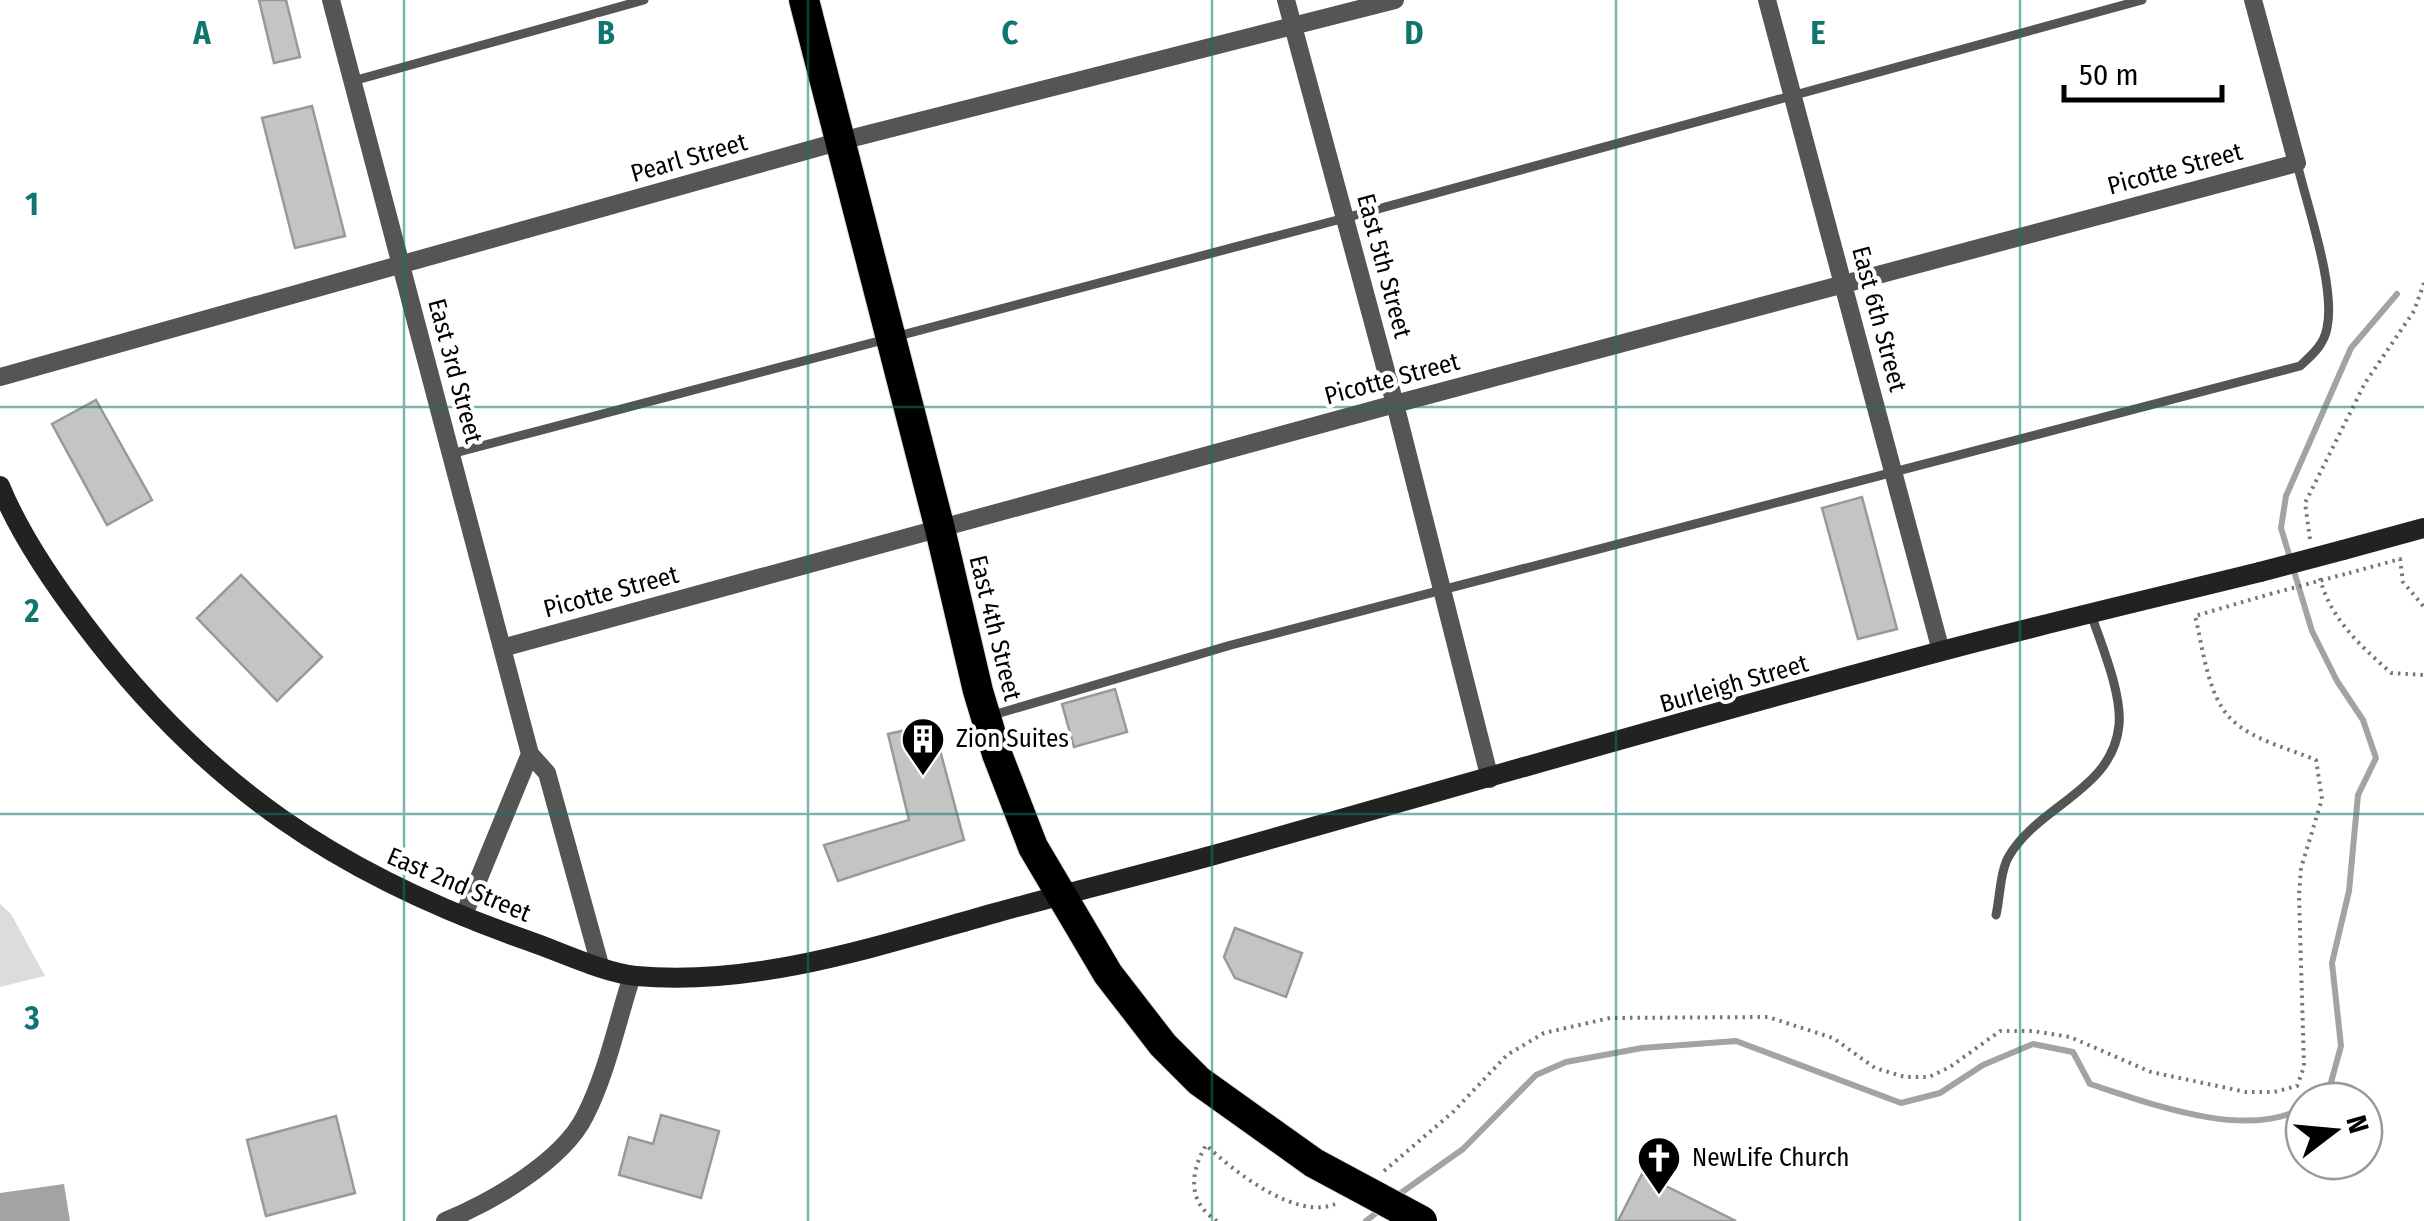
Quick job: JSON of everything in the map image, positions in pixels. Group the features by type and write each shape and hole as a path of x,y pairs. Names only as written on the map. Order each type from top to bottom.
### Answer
{"highway":[{"name":"East 4th Street","path":"804,0 986,717 1019,816 1060,897 1124,998 1199,1082 1314,1163 1422,1221"}],"street":[{"name":"East 3rd Street","path":"331,0 530,754 547,773 600,965"},
{"name":"East 5th Street","path":"1286,0 1490,778"},
{"name":"Pearl Street","path":"0,378 840,141 1394,0"},
{"name":"East 6th Street","path":"1767,0 1941,651"},
{"path":"2254,0 2297,163"},
{"name":"Picotte Street","path":"502,648 2297,163"},
{"name":"East 2nd Street","path":"0,486 60,592 142,698 186,742 230,781 314,842 358,869 463,917 632,976 713,975 791,966 1060,897"},
{"name":"Burleigh Street","path":"1060,897 1941,651 2424,528"},
{"path":"463,917 530,754"},
{"path":"445,1221 513,1185 570,1140 598,1084 632,976"}],"lane":[{"path":"354,82 644,0"},
{"path":"451,454 1345,218 2142,0"},
{"path":"986,717 1230,644 2300,366 2318,349 2327,330 2329,298 2297,163"},
{"path":"1996,916 2008,858 2036,825 2090,783 2112,755 2120,722 2092,614"}],"path":[{"path":"2310,539 2305,503 2365,383 2414,312 2424,284"},
{"path":"1374,1177 1452,1112 1507,1056 1544,1032 1610,1018 1768,1018 1833,1038 1875,1068 1905,1077 1929,1077 2000,1031 2033,1031 2070,1037 2150,1072 2246,1092 2274,1092 2297,1086 2304,1067 2299,895 2302,868 2322,799 2316,760 2253,733 2230,718 2213,687 2196,616 2400,560 2403,582 2424,607"},
{"path":"2319,574 2323,591 2346,632 2390,674 2424,675"},
{"path":"1217,1221 1207,1214 1194,1187 1193,1170 1206,1145 1230,1168 1297,1211 1318,1212 1343,1199"}],"shaded area":[{"path":"0,904 11,914 45,976 0,987"},
{"path":"64,1184 70,1221 0,1221 0,1193"}],"building":[{"path":"259,0 286,0 300,57 274,63"},
{"path":"312,106 345,236 295,248 262,118"},
{"path":"96,400 152,500 107,525 52,424"},
{"path":"1862,497 1897,629 1858,639 1822,508"},
{"path":"241,575 322,657 277,701 197,618"},
{"path":"1115,689 1127,732 1074,747 1062,704"},
{"name":"Zion Suites","path":"933,724 964,840 838,881 824,845 909,820 888,734"},
{"path":"1235,928 1302,953 1286,997 1235,978 1224,957"},
{"path":"661,1115 719,1131 701,1198 619,1175 629,1137 653,1144"},
{"path":"336,1116 355,1193 266,1216 247,1140"},
{"name":"NewLife Church","path":"1642,1174 1736,1221 1618,1221"}],"waterway":[{"path":"2331,1081 2341,1046 2332,963 2349,891 2358,795 2376,758 2363,720 2337,681 2312,631 2281,528 2286,496 2351,348 2397,294"},
{"path":"1398,1195 1463,1149 1536,1075 1566,1062 1642,1048 1736,1041 1901,1103 1940,1093 1983,1065 2033,1044 2073,1052 2090,1084 2169,1109 2227,1120 2284,1116"},
{"path":"1366,1221 1381,1209"}],"place":[{"name":"Zion Suites","path":"923,777"},
{"name":"NewLife Church","path":"1659,1196"}]}
